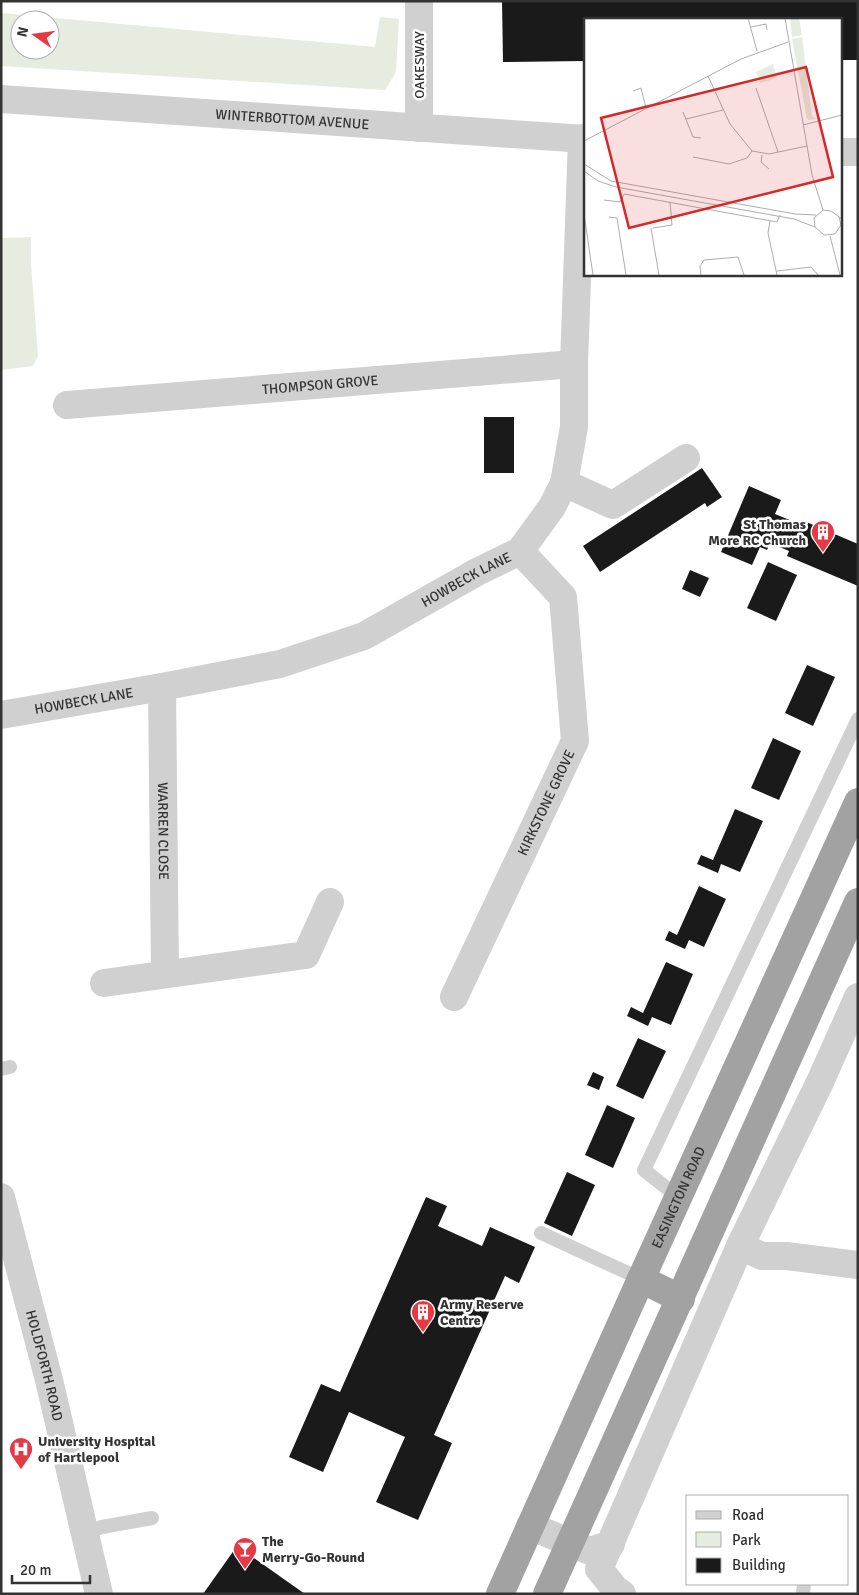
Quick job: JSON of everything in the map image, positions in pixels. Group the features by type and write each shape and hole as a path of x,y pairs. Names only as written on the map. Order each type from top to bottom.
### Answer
{"highway":[{"name":"EASINGTON ROAD","path":"500,1594 858,802"},
{"path":"547,1594 858,902"},
{"path":"641,1279 681,1299"}],"street":[{"name":"OAKESWAY","path":"418,128 419,1"},
{"name":"WINTERBOTTOM AVENUE","path":"1,99 583,139"},
{"name":"HOWBECK LANE","path":"1,715 162,688 280,664 364,636 477,572 520,551 552,507 564,483 574,427 574,364 583,139"},
{"path":"842,152 858,152"},
{"name":"THOMPSON GROVE","path":"67,405 574,364"},
{"path":"564,483 613,505 686,458"},
{"name":"KIRKSTONE GROVE","path":"454,997 575,742 563,597 520,551"},
{"name":"WARREN CLOSE","path":"162,688 166,974"},
{"path":"104,983 306,955 330,902"},
{"path":"622,1594 616,1590 599,1569 740,1246 820,1082 858,997"},
{"name":"HOLDFORTH ROAD","path":"1,1197 7,1247 49,1380 99,1594"},
{"path":"740,1246 762,1256 786,1256 858,1265"},
{"path":"530,1526 590,1551 611,1544"}],"lane":[{"path":"678,1197 644,1170 858,719"},
{"path":"541,1233 641,1279"},
{"path":"84,1533 102,1527 152,1518"}],"green space":[{"path":"1,13 10,14 10,60 60,60 60,18 375,47 380,17 399,19 396,72 385,90 1,66"},
{"path":"31,237 31,264 38,356 33,366 1,370 1,238"}],"building":[{"path":"502,1 858,1 858,60 842,60 842,18 584,18 584,61 503,62"},
{"path":"484,417 514,417 514,473 484,473"},
{"path":"702,468 722,497 707,507 705,503 600,572 583,546"},
{"path":"749,486 781,500 775,514 802,525 804,521 858,544 858,586 787,556 789,551 770,543 767,550 760,547 752,565 721,552"},
{"path":"768,562 797,575 776,621 747,608"},
{"path":"690,570 709,578 700,597 682,589"},
{"path":"807,665 835,677 813,726 785,713"},
{"path":"773,738 801,751 779,800 751,788"},
{"path":"735,809 763,821 740,872 721,864 718,873 697,864 701,855 713,860"},
{"path":"699,886 726,899 704,947 689,940 685,949 665,940 669,931 677,935"},
{"path":"666,962 693,974 671,1025 652,1017 648,1026 627,1016 631,1007 643,1013"},
{"path":"638,1038 666,1051 643,1099 616,1086"},
{"path":"593,1072 604,1077 599,1090 587,1085"},
{"path":"607,1105 635,1118 613,1168 585,1155"},
{"path":"567,1172 595,1185 572,1236 544,1223"},
{"name":"Army Reserve Centre","path":"426,1197 447,1206 438,1226 482,1246 490,1227 535,1247 519,1283 505,1276 434,1435 452,1443 418,1520 376,1502 405,1437 349,1412 323,1472 289,1457 321,1384 340,1392"},
{"name":"The Merry-Go-Round","path":"237,1546 305,1594 203,1594"}],"place":[{"name":"St Thomas More RC Church","path":"823,553"},
{"name":"Army Reserve Centre","path":"423,1333"},
{"name":"University Hospital of Hartlepool","path":"21,1470"},
{"name":"The Merry-Go-Round","path":"245,1570"}]}
